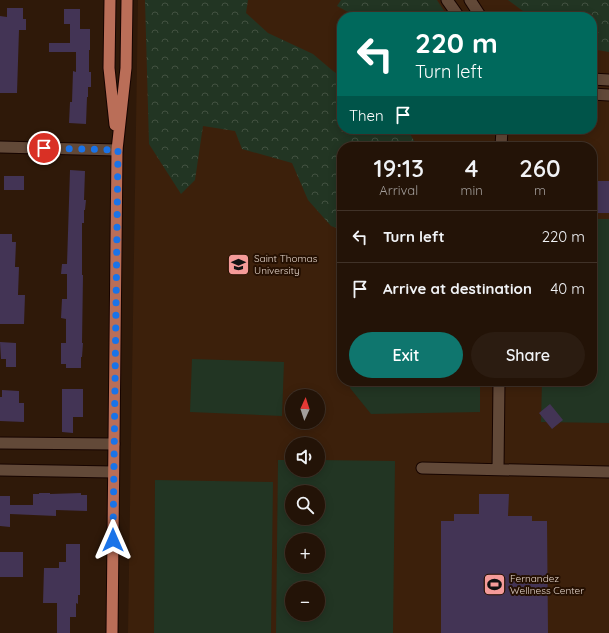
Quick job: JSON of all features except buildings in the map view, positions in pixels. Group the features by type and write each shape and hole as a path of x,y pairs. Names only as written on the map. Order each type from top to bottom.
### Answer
{"main road":[{"path":"110,0 109,68 118,150"},
{"path":"112,633 118,150 126,68 127,0"}],"street":[{"path":"446,0 455,12"},
{"path":"470,0 478,12"},
{"path":"597,79 609,80"},
{"path":"597,94 609,95"},
{"path":"0,147 118,150"},
{"path":"498,469 499,386"},
{"path":"0,443 114,444"},
{"path":"422,468 609,472"},
{"path":"0,470 113,472"}],"shaded area":[{"name":"Saint Thomas University","path":"138,0 609,0 609,633 128,633"}],"green space":[{"path":"145,0 248,0 246,13 268,33 313,54 337,74 337,134 410,134 415,142 337,142 337,228 331,226 308,200 292,163 242,149 235,131 203,126 195,180 181,194 149,144"},
{"path":"341,0 437,0 445,12 348,12 337,6"},
{"path":"508,0 609,0 609,52 597,50 597,12 524,12"},
{"path":"597,219 609,219 609,423 541,422 542,386 597,386"},
{"path":"192,359 284,362 282,416 190,412"},
{"path":"350,386 480,386 480,412 371,414 350,388"},
{"path":"278,460 285,460 285,477 325,477 325,460 395,461 393,633 276,633"},
{"path":"155,480 273,482 271,633 154,633"}],"place":[{"name":"Saint Thomas University","path":"238,264"},
{"name":"Fernandez Wellness Center","path":"494,584"}],"route":[{"path":"44,148 118,150 113,540"}]}
